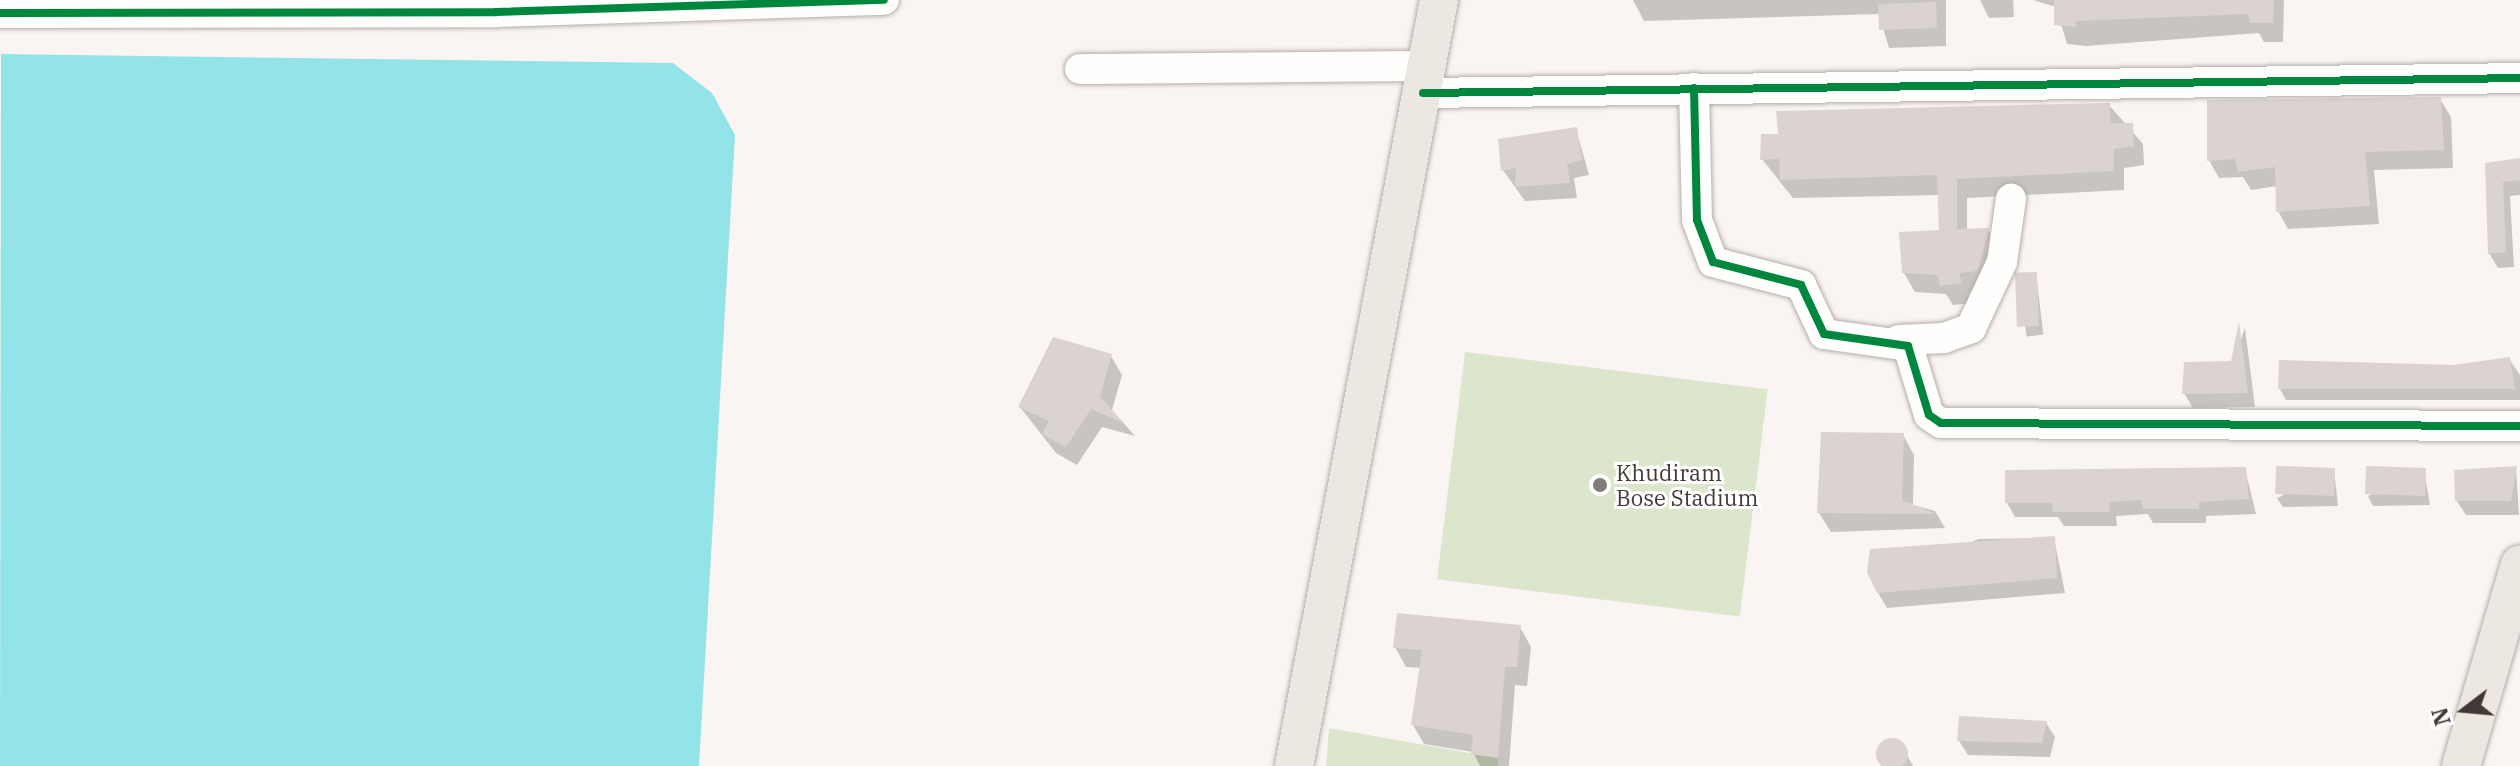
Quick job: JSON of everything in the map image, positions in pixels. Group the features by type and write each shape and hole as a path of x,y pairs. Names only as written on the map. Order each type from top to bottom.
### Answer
{"main road":[{"path":"1294,766 1439,0"},
{"path":"2461,766 2520,564"}],"street":[{"path":"0,13 510,12 884,0"},
{"path":"1080,69 1694,88 2520,78"},
{"path":"1694,88 1697,220 1713,262 1801,285 1824,334 1899,340 1944,338 1971,328 2002,262 2011,199"},
{"path":"1899,340 1914,357 1929,415 1954,428 2520,426"}],"green space":[{"name":"Khudiram Bose Stadium","path":"1465,352 1768,389 1740,616 1437,579"},
{"path":"1329,728 1498,758 1498,766 1326,766"}],"water":[{"path":"1,54 673,63 712,93 735,135 699,766 0,766"}],"building":[{"path":"2054,0 2274,0 2273,23 2250,23 2248,14 2076,21 2075,27 2054,25"},
{"path":"1936,2 1937,28 1879,30 1878,4"},
{"path":"2441,97 2444,150 2365,152 2370,206 2276,212 2275,167 2238,172 2235,159 2207,161 2207,100"},
{"path":"2110,103 2110,123 2133,123 2134,146 2114,149 2114,171 1957,179 1957,229 1989,228 1978,271 1959,273 1962,283 1940,286 1938,275 1902,273 1899,232 1939,230 1937,175 1780,180 1779,159 1760,160 1761,134 1778,134 1776,111"},
{"path":"1577,127 1582,160 1567,164 1570,183 1515,187 1516,168 1501,171 1498,139"},
{"path":"2520,158 2520,180 2503,182 2506,252 2488,254 2485,163"},
{"path":"2037,272 2039,326 2017,327 2015,273"},
{"path":"2239,322 2248,393 2182,394 2184,362 2231,361"},
{"path":"1053,337 1112,354 1100,397 1124,423 1091,409 1066,447 1042,434 1049,421 1018,407"},
{"path":"2510,357 2515,389 2278,389 2279,360 2454,365"},
{"path":"1821,432 1904,433 1902,500 1936,514 1817,513"},
{"path":"2276,466 2335,468 2334,496 2275,494"},
{"path":"2366,466 2426,468 2425,496 2365,494"},
{"path":"2517,466 2511,501 2455,501 2454,470"},
{"path":"2246,467 2249,499 2199,502 2199,509 2143,509 2141,500 2109,502 2110,512 2053,512 2052,503 2005,503 2005,470"},
{"path":"2055,536 2057,578 1877,593 1867,572 1870,549"},
{"path":"1397,613 1521,625 1517,667 1505,667 1498,758 1471,754 1473,735 1411,725 1422,650 1393,648"},
{"path":"1959,716 2047,721 2042,743 1957,741"},
{"path":"1892,738 1903,743 1908,754 1903,765 1892,770 1881,765 1876,754 1881,743"}],"cycle path":[{"path":"0,13 496,12 884,0"},
{"path":"1423,93 2520,78"},
{"path":"1694,88 1697,220 1713,262 1801,285 1824,334 1908,346 1929,415 1941,423 2520,426"}],"place":[{"name":"Khudiram Bose Stadium","path":"1600,485"}]}
